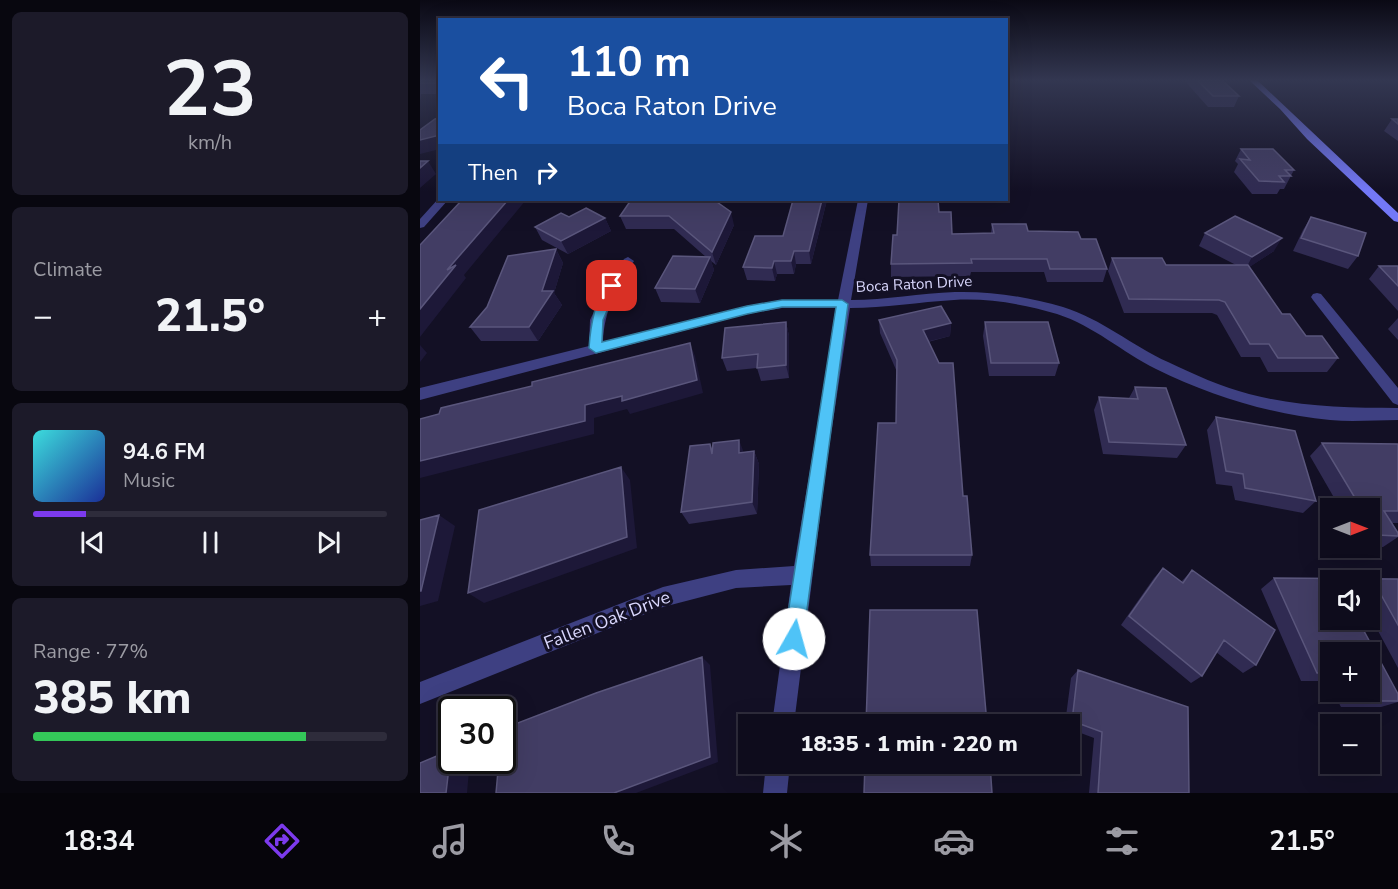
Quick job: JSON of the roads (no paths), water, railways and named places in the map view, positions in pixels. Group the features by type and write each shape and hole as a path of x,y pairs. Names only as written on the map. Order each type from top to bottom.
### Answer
{"main road":[{"path":"1292,117 1310,137 1398,219"}],"street":[{"path":"420,225 442,201"},
{"path":"784,714 802,575 842,304 863,201"},
{"path":"596,348 597,320 612,286 628,261"},
{"name":"Boca Raton Drive","path":"420,394 759,308 782,304 915,302 955,296 999,297 1061,311 1099,327 1161,365 1244,399 1285,408 1332,414 1398,414"},
{"path":"1317,297 1398,399"},
{"name":"Fallen Oak Drive","path":"420,693 663,597 736,579 802,575"},
{"path":"775,793 777,774"}]}
